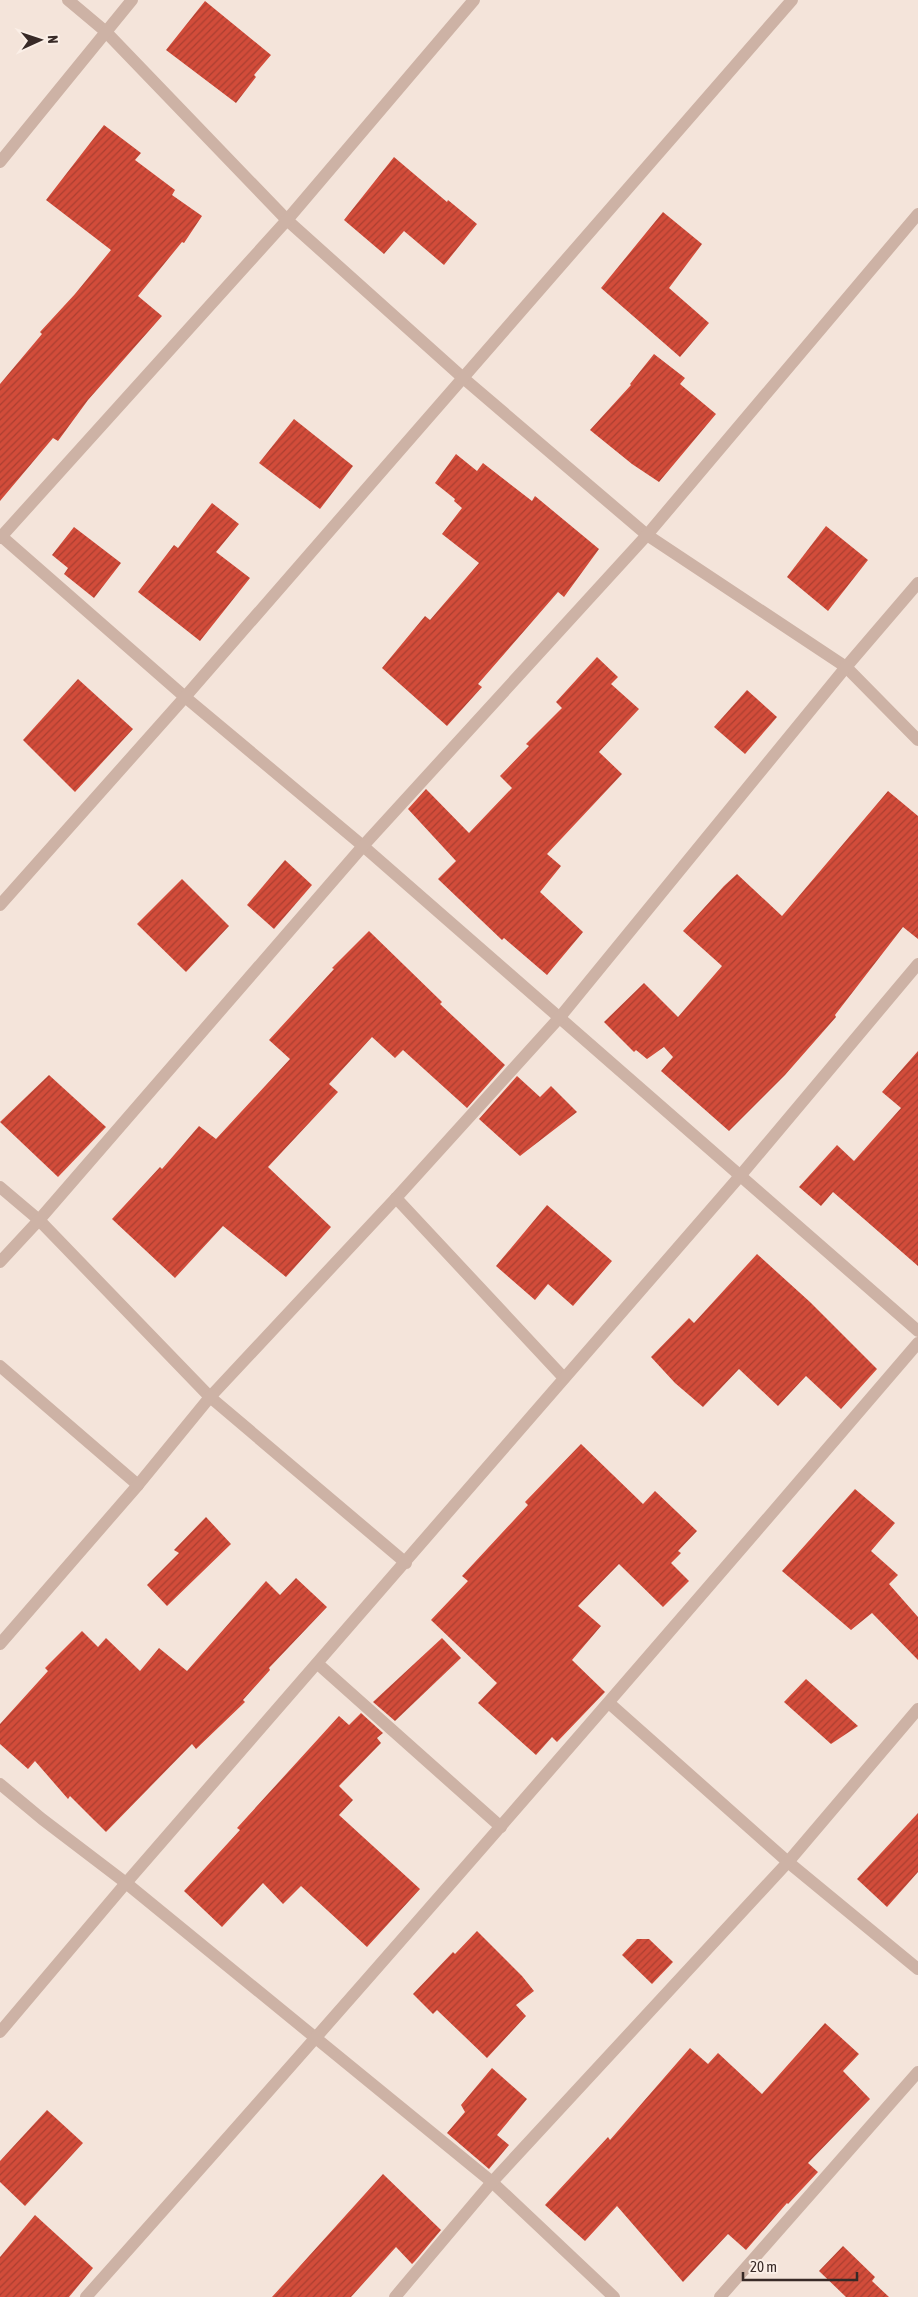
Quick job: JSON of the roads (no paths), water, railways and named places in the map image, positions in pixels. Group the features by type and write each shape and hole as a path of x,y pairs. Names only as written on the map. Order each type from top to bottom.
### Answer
{"street":[{"path":"68,0 105,31 287,220 462,377 648,535 846,667 918,740"},
{"path":"0,162 132,0"},
{"path":"474,0 287,220 0,537 363,846 918,1331"},
{"path":"0,905 186,697 462,377 792,0"},
{"path":"0,1262 39,1220 363,846 648,535 918,214"},
{"path":"0,1644 138,1485 210,1397 396,1198 560,1017 846,667 918,583"},
{"path":"0,2032 126,1883 406,1563 740,1176 918,964"},
{"path":"0,1187 39,1220 210,1397 406,1563"},
{"path":"396,1198 564,1378"},
{"path":"86,2297 317,2039 918,1344"},
{"path":"0,1366 138,1485"},
{"path":"318,1664 501,1827"},
{"path":"609,1703 788,1862 918,1969"},
{"path":"395,2297 492,2182 788,1862 918,1709"},
{"path":"0,1784 42,1819 126,1883 492,2182 614,2297"},
{"path":"720,2297 918,2072"}]}
